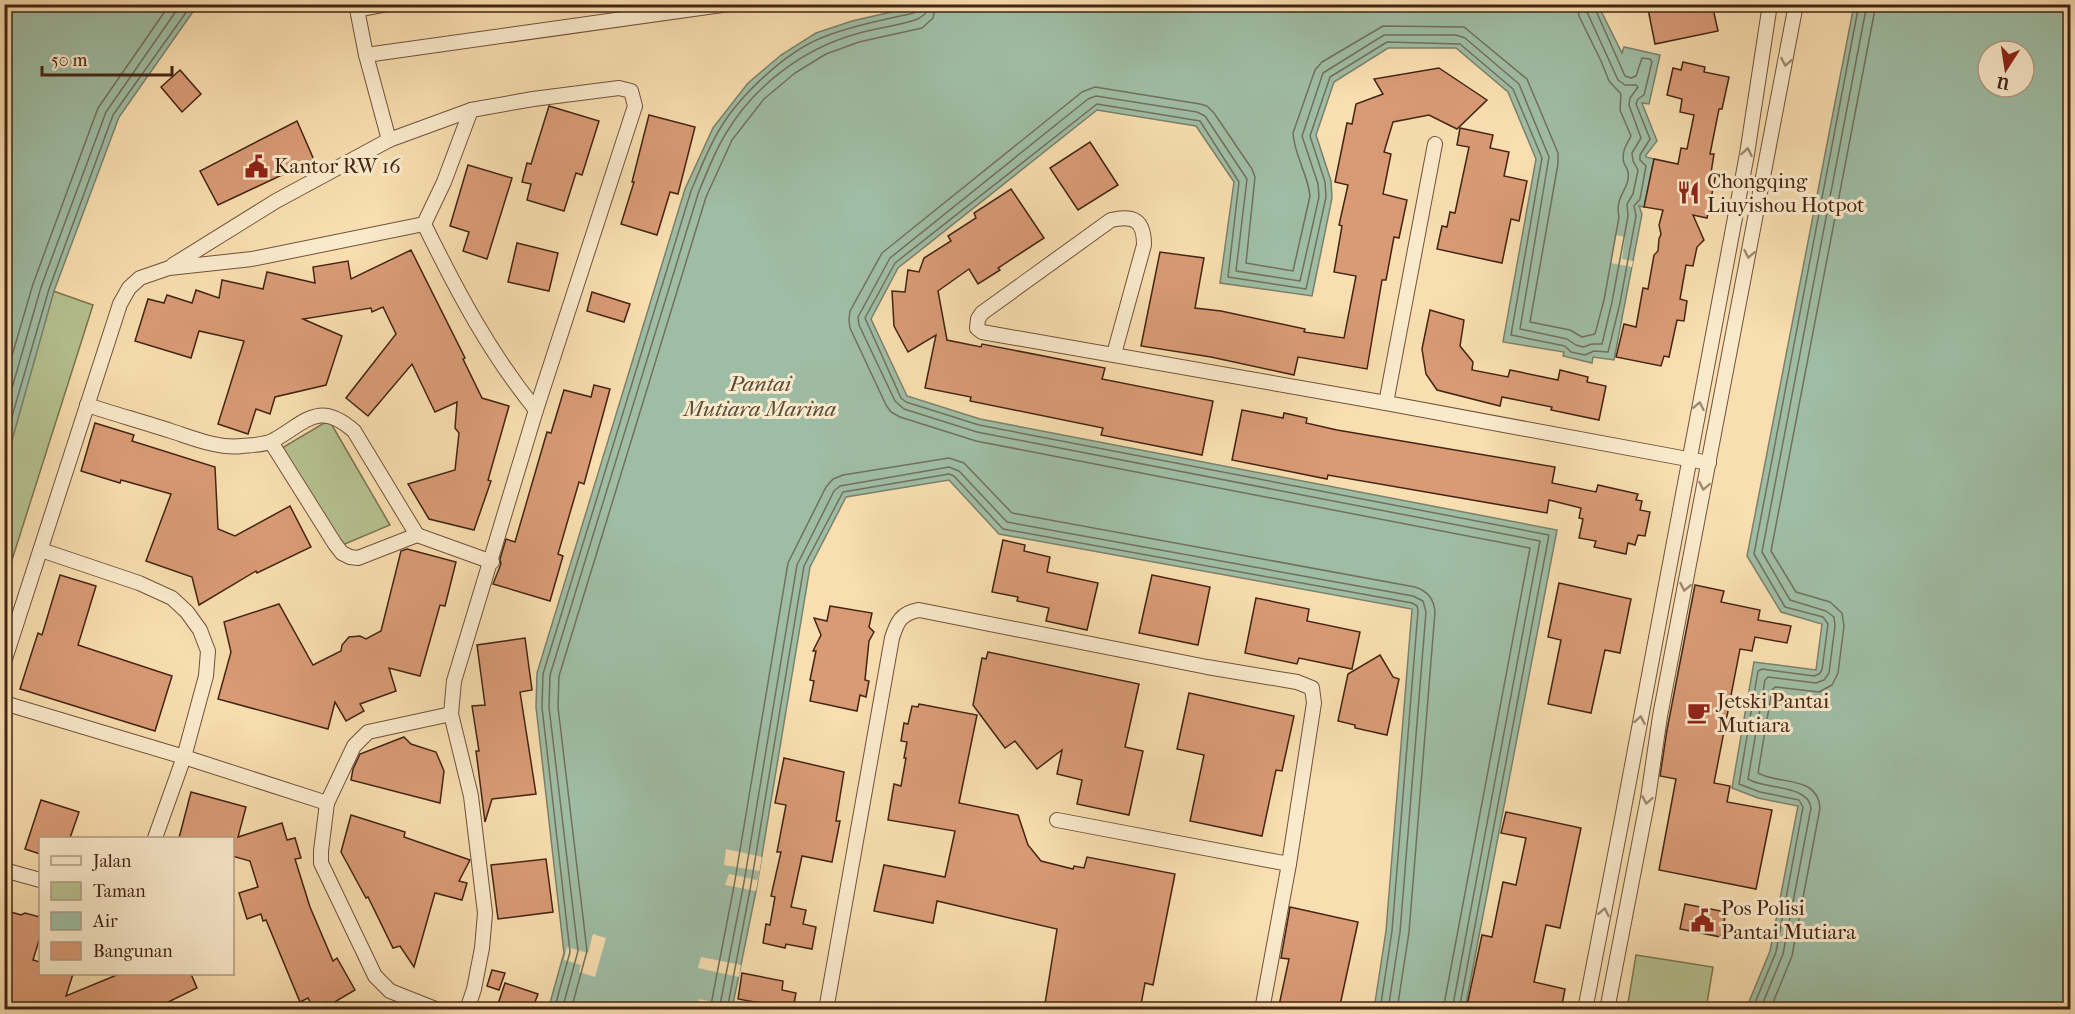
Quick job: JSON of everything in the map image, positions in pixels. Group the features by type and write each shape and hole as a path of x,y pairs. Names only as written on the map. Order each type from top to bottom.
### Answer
{"street":[{"path":"388,4 356,7 366,55 389,140"},
{"path":"366,55 729,4"},
{"path":"1585,1010 1747,154 1770,4"},
{"path":"1607,1010 1796,4"},
{"path":"169,268 276,201 389,140 471,110 533,99 619,88 631,91 634,97 634,113 536,410 454,681 451,714 471,796 485,913 482,948 467,1010"},
{"path":"424,224 444,182 471,110"},
{"path":"1386,403 1435,144"},
{"path":"1114,354 1144,245 1144,236 1139,223 1133,219 1124,217 1111,220 982,313 978,320 978,328 982,332 1386,403 1708,463"},
{"path":"4,662 120,304 129,288 140,278 169,268 252,259 424,224"},
{"path":"424,224 485,339 509,376 536,410"},
{"path":"87,405 209,443 239,447 272,442 290,429 317,416 329,416 342,420 354,431 417,535 492,561"},
{"path":"272,442 324,530 342,553 358,558 417,535"},
{"path":"41,550 139,583 172,598 187,612 200,630 208,651 206,676 184,757 155,837"},
{"path":"826,1010 892,638 899,619 910,612 919,610 1309,685 1313,690 1314,703 1289,864 1262,1010"},
{"path":"4,703 327,803"},
{"path":"438,1010 390,991 375,976 321,863 322,840 327,803 354,746 368,732 451,714"},
{"path":"1057,820 1289,864"},
{"path":"4,870 39,880"}],"green space":[{"path":"5,274 93,305 5,582"},
{"path":"329,420 390,525 340,546 282,448"},
{"path":"1636,955 1713,967 1706,1009 1627,1009"}],"water":[{"path":"5,4 200,5 119,117 54,291 5,465"},
{"name":"Pantai Mutiara Marina","path":"926,4 1598,5 1622,53 1624,47 1660,55 1649,104 1642,103 1657,141 1646,155 1654,159 1644,207 1639,206 1642,214 1614,360 1593,357 1592,363 1563,356 1564,352 1503,342 1536,159 1508,92 1456,48 1388,48 1334,82 1316,135 1331,181 1332,198 1312,296 1220,283 1234,182 1196,126 1097,110 898,268 871,319 907,396 980,419 1557,530 1465,1009 1374,1009 1386,931 1412,609 999,534 949,480 846,497 810,567 756,891 732,1009 548,1010 564,953 536,707 537,673 685,189 713,128 748,83 781,55 816,33 852,21"},
{"path":"1854,5 2070,5 2070,1009 1746,1009 1770,951 1798,806 1758,798 1732,788 1754,662 1816,670 1822,624 1781,612 1747,556"}],"pier":[{"path":"1616,235 1625,237 1622,259 1633,261 1632,267 1611,263"},
{"path":"726,849 762,857 756,891 725,885 729,874 757,880 759,871 724,865"},
{"path":"593,934 606,938 595,977 579,972 581,965 564,960 567,947 588,953"},
{"path":"701,957 741,965 739,977 698,968"},
{"path":"699,999 733,1006 732,1009 697,1009"}],"building":[{"path":"1647,4 1712,4 1718,31 1655,44"},
{"path":"1683,62 1705,67 1704,72 1729,77 1722,109 1719,109 1710,154 1714,154 1711,173 1716,174 1707,218 1693,215 1704,240 1697,247 1693,266 1686,265 1680,299 1687,301 1684,321 1677,320 1669,357 1664,356 1661,366 1616,357 1624,324 1636,327 1643,288 1648,289 1654,255 1658,251 1661,234 1659,225 1663,210 1644,207 1654,159 1678,164 1681,148 1687,149 1694,115 1680,112 1682,99 1667,95 1673,68 1681,70"},
{"path":"1439,68 1487,100 1457,129 1429,115 1393,122 1384,152 1391,154 1383,194 1407,200 1399,238 1394,237 1386,280 1382,280 1367,369 1298,357 1294,375 1211,357 1141,346 1160,252 1204,258 1195,308 1221,311 1305,329 1304,332 1344,338 1356,276 1334,272 1342,226 1339,225 1348,185 1335,182 1347,123 1352,124 1356,104 1383,94 1374,79"},
{"path":"180,70 201,94 182,112 161,87"},
{"path":"549,106 599,121 582,175 576,173 564,211 527,200 531,184 522,182 527,163 531,164"},
{"path":"649,115 695,127 678,194 670,192 657,235 621,224 634,182 632,182"},
{"name":"Kantor RW 16","path":"297,121 314,160 218,205 200,171"},
{"path":"1460,128 1493,135 1490,148 1509,152 1504,176 1527,181 1519,221 1511,219 1502,263 1437,249 1442,226 1447,227 1450,212 1455,213 1469,147 1457,145"},
{"path":"1090,142 1118,185 1078,210 1050,168"},
{"path":"468,165 512,178 487,259 463,251 469,232 450,226"},
{"path":"1011,189 1044,238 978,284 969,269 938,291 947,340 981,347 982,344 1105,368 1102,379 1213,401 1202,455 1101,435 1103,428 970,401 971,397 925,388 936,335 908,352 894,326 892,291 905,292 908,270 919,272 924,258 951,241 948,236 976,218 974,213"},
{"path":"517,243 558,253 549,291 508,282"},
{"path":"411,250 465,358 463,359 482,398 509,406 488,480 491,481 474,530 429,519 408,484 455,470 459,433 455,428 457,402 435,412 412,364 368,416 346,398 396,334 383,307 372,312 371,308 303,319 342,336 326,385 275,397 270,414 256,409 248,434 218,424 244,341 199,331 191,358 135,341 148,299 164,303 167,295 192,303 196,290 219,298 222,280 263,289 267,272 315,283 313,267 348,261 351,279"},
{"path":"592,292 630,304 624,322 587,311"},
{"path":"1430,310 1464,320 1460,346 1473,362 1472,370 1508,377 1510,370 1558,380 1560,370 1588,377 1587,382 1606,386 1599,420 1551,410 1552,407 1502,397 1500,406 1437,390 1426,374 1422,349"},
{"path":"594,385 610,389 584,484 579,482 558,554 563,556 550,601 493,584 501,564 500,559 506,539 515,542 547,432 551,433 564,390 591,397"},
{"path":"1242,410 1283,418 1284,413 1307,418 1306,423 1337,430 1555,467 1552,483 1596,492 1598,485 1638,494 1636,500 1642,501 1640,510 1650,512 1645,536 1638,535 1635,545 1628,543 1626,554 1594,547 1596,541 1579,538 1583,519 1579,518 1581,508 1549,500 1547,513 1328,475 1327,479 1232,460"},
{"path":"95,423 134,435 132,441 215,467 218,529 235,536 290,506 311,547 257,573 256,571 199,605 192,577 146,561 171,494 121,480 120,483 81,471"},
{"path":"1003,540 1025,545 1024,551 1050,557 1047,572 1098,583 1087,630 1046,621 1049,608 1017,601 1018,597 992,592"},
{"path":"407,549 456,562 445,606 440,605 420,676 389,668 396,691 360,704 364,711 346,721 335,702 328,729 218,699 231,652 224,622 279,604 313,665 341,651 342,645 349,637 360,636 366,639 381,631 401,551"},
{"path":"60,575 96,586 78,645 172,676 155,731 20,689 38,633 42,635"},
{"path":"1152,575 1210,587 1198,645 1139,633"},
{"path":"1559,583 1631,599 1620,653 1605,650 1591,713 1548,704 1561,640 1548,637"},
{"name":"Jetski Pantai Mutiara","path":"1695,585 1724,591 1721,602 1760,610 1758,620 1791,626 1787,643 1755,637 1752,651 1740,649 1714,783 1730,786 1727,802 1772,810 1756,889 1659,870 1676,779 1660,776"},
{"path":"1256,598 1309,609 1307,621 1360,632 1352,669 1299,658 1297,664 1245,653"},
{"path":"830,606 872,613 869,627 874,632 869,641 865,680 869,681 866,697 860,695 857,711 810,701 814,681 810,680 816,651 813,651 821,635 814,618 827,621"},
{"path":"525,638 532,690 520,692 536,794 492,799 485,822 476,751 479,751 472,706 485,705 477,645"},
{"path":"988,652 1139,684 1125,747 1143,751 1129,815 1077,804 1082,780 1057,774 1062,750 1037,769 1015,741 1005,748 973,705 982,658 986,659"},
{"path":"1380,655 1393,677 1399,679 1387,735 1355,728 1355,725 1338,721 1348,674"},
{"path":"1189,693 1294,716 1282,771 1276,770 1262,836 1190,821 1204,755 1177,749"},
{"path":"919,704 977,715 959,803 1018,815 1028,845 1041,861 1073,869 1074,866 1084,868 1087,857 1175,874 1153,985 1145,983 1140,1010 1044,1010 1057,929 937,901 933,923 874,911 884,865 945,877 955,831 888,820 894,784 901,786 906,758 904,758 907,742 901,741 904,723 908,724 912,706 918,707"},
{"path":"404,737 411,744 436,752 444,771 440,803 351,780 360,754"},
{"path":"784,758 844,772 836,821 840,821 832,862 802,856 791,907 806,910 803,924 816,927 812,949 786,944 785,948 763,943 766,924 770,925 775,897 771,896 781,852 777,852 786,805 775,803"},
{"path":"191,792 246,807 238,837 282,823 287,840 295,838 301,858 295,859 310,907 333,961 337,958 355,990 328,1006 326,1002 314,1009 308,998 300,1002 266,920 263,921 261,914 247,919 239,893 258,887 250,861 234,857 234,837 179,837"},
{"path":"41,800 79,812 70,837 39,837 39,854 25,849"},
{"path":"1506,812 1581,828 1560,928 1546,925 1534,982 1565,989 1561,1010 1466,1010 1482,935 1492,937 1503,882 1516,885 1526,838 1501,833"},
{"path":"351,815 405,832 404,837 470,860 459,881 467,883 462,900 435,893 414,967 400,946 393,948 368,897 366,898 341,852"},
{"path":"546,859 553,912 498,919 491,865"},
{"name":"Pos Polisi Pantai Mutiara","path":"1685,904 1726,912 1721,937 1680,929"},
{"path":"1290,907 1358,922 1339,1010 1278,1010 1289,959 1281,958"},
{"path":"4,910 39,917 39,940 33,960 39,962 39,975 73,975 66,996 117,975 191,975 197,988 152,1010 15,1010 4,1007"},
{"path":"492,970 505,973 499,990 487,986"},
{"path":"742,973 783,981 782,990 796,993 793,1009 738,999"},
{"path":"505,983 538,994 532,1010 496,1010"}],"place":[{"name":"Kantor RW 16","path":"256,166"},
{"name":"Chongqing Liuyishou Hotpot","path":"1689,193"},
{"name":"Jetski Pantai Mutiara","path":"1699,713"},
{"name":"Pos Polisi Pantai Mutiara","path":"1703,920"}]}
